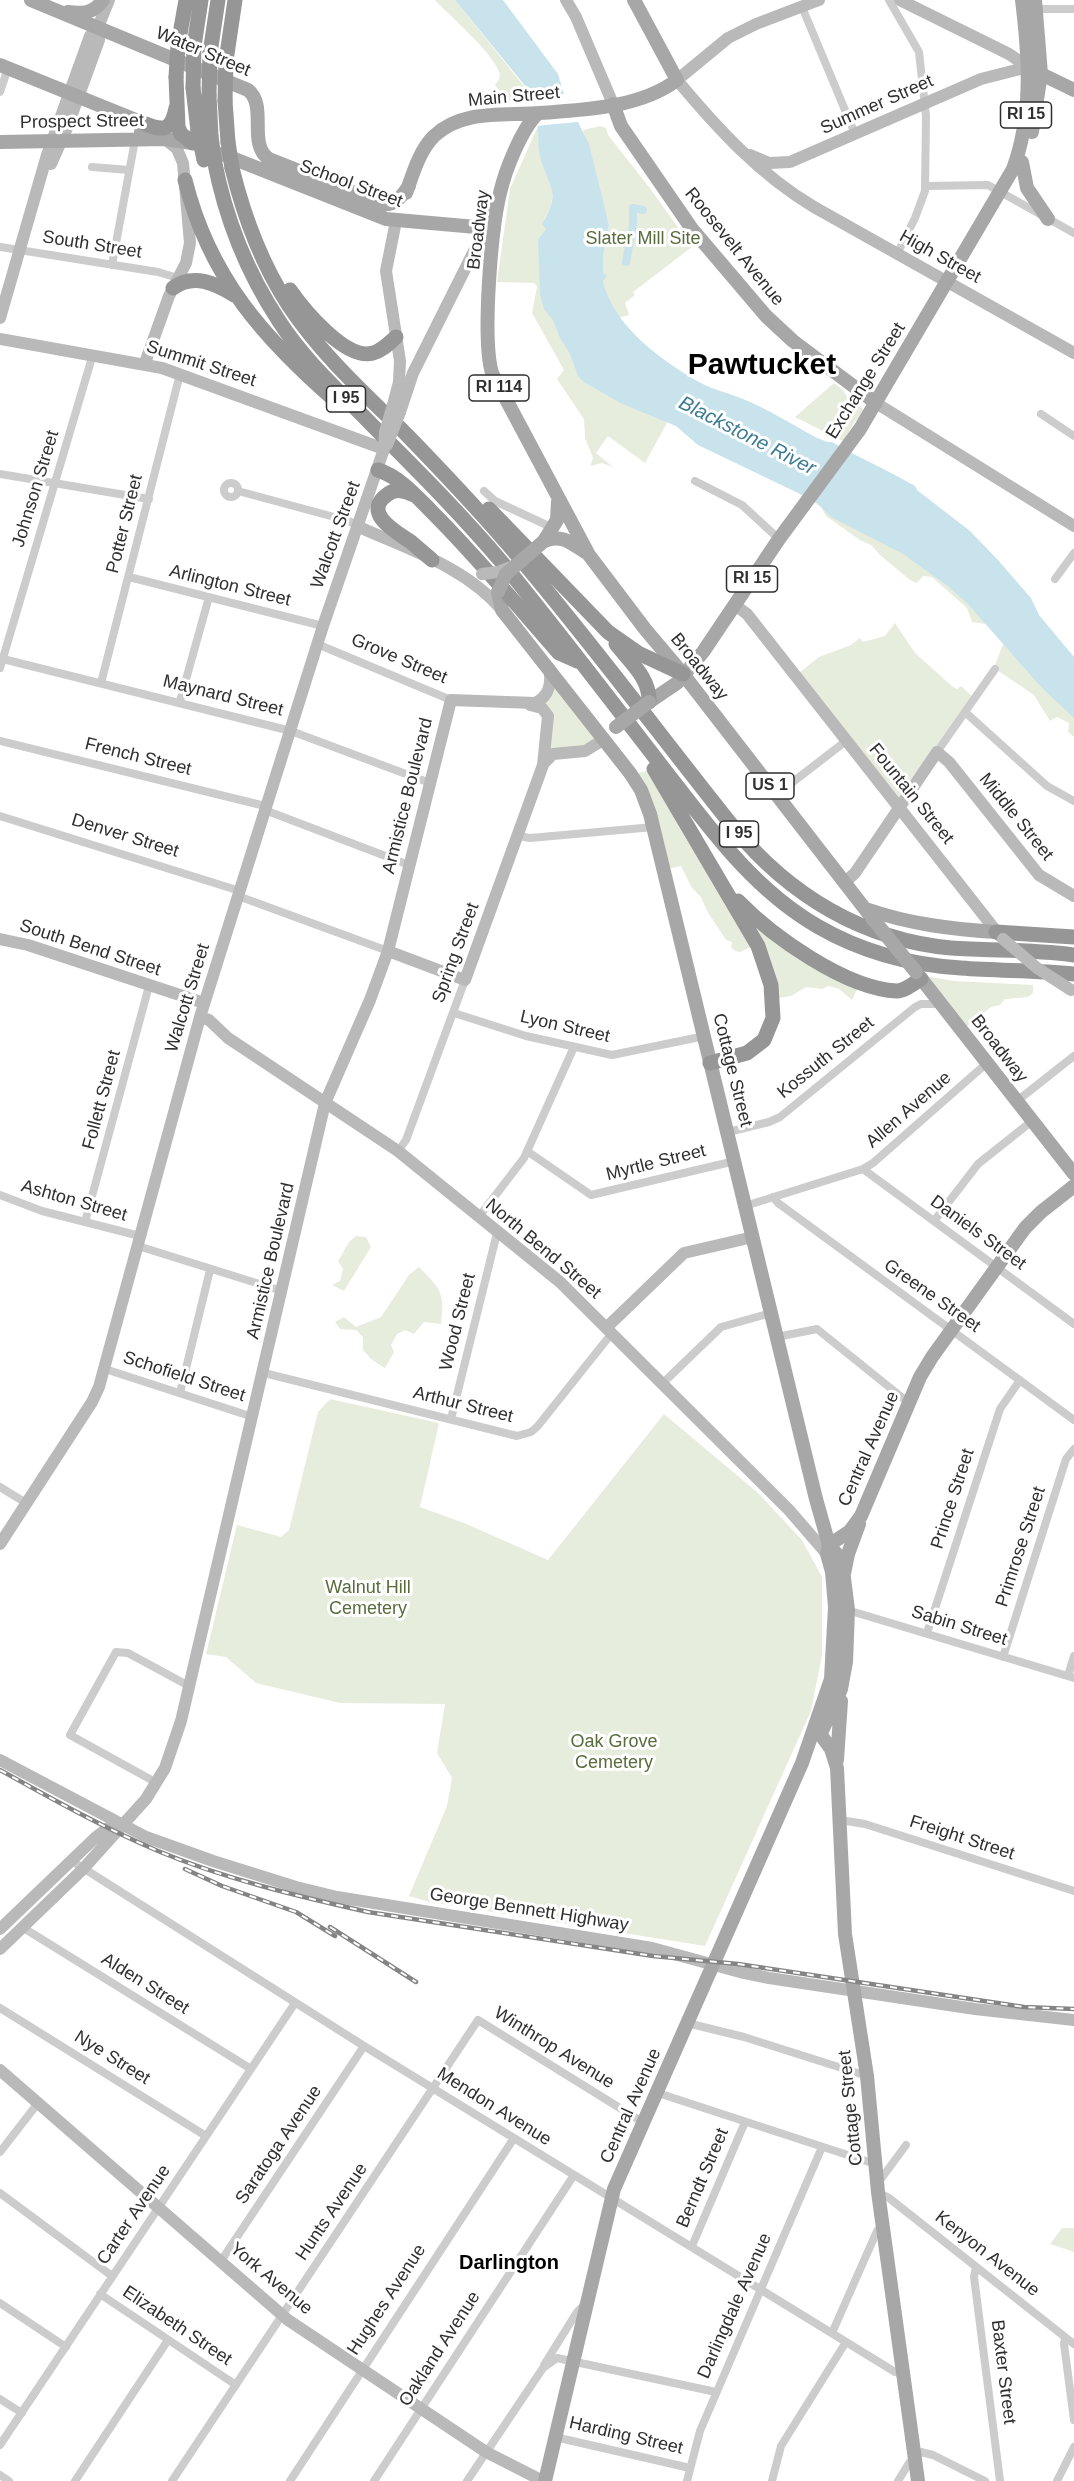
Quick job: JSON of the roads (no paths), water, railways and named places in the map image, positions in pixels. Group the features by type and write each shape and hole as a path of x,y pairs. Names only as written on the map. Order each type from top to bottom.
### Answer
{"highway":[{"path":"186,0 178,45 176,77 179,131 201,137 194,88 194,46 201,0"},
{"name":"I 95","path":"218,0 210,53 209,95 201,137 228,217 251,275 279,321 312,364 438,492 506,567 748,873 779,900 816,925 866,948 920,963 1073,985"},
{"name":"I 95","path":"235,0 226,60 225,101 232,168 245,214 260,254 288,304 320,347 453,483 525,564 742,838 760,858 790,884 840,916 870,929 902,939 948,947 1074,955"},
{"path":"143,123 159,129 167,127 172,121 177,102"},
{"path":"185,180 208,248 238,297 296,367 349,413 369,422"},
{"path":"260,254 311,316 351,350 361,354 376,353 397,340"},
{"path":"176,283 200,281 217,285 238,297"},
{"path":"378,470 396,478 475,555 559,653 580,663"},
{"name":"US 1","path":"453,483 486,505 608,632 638,653 676,669"},
{"path":"414,495 399,490 391,492 380,503 380,515 387,526 432,560"},
{"path":"608,632 647,682 650,690 649,702"},
{"path":"640,739 655,772 764,958 771,985 773,1013 769,1032 758,1046 742,1055 710,1063"},
{"path":"721,882 748,911 782,940 832,970 862,982 897,991 919,976"},
{"path":"1000,936 1074,937"}],"main road":[{"name":"Water Street","path":"31,0 248,90 256,100 261,149 270,159 382,204 396,201 409,186"},
{"path":"59,11 87,13 94,10 103,0"},
{"path":"0,318 38,188 74,95 99,40 98,27 109,0"},
{"name":"Roosevelt Avenue","path":"566,0 580,25 621,126 692,229 766,316 793,341 876,403 1074,526"},
{"path":"634,0 677,80"},
{"name":"Main Street","path":"396,408 400,375 386,271 396,221 422,152 440,131 464,119 508,113 537,114 577,109 613,104 654,93 677,80 728,38 756,24 819,0"},
{"path":"900,0 1001,50 1028,67 1074,90"},
{"name":"RI 15","path":"1022,0 1028,67"},
{"name":"RI 15","path":"1036,3 1041,74"},
{"path":"996,74 1002,61 1001,50"},
{"path":"4,66 143,123 137,140"},
{"name":"Summer Street","path":"742,150 764,161 780,164 790,162 996,74 1028,67"},
{"name":"Exchange Street","path":"543,765 553,754 581,752 603,740 616,727 668,690 676,669 703,652 779,539 848,445 876,403 1013,170 1023,137 1028,101 1028,67"},
{"name":"Exchange Street","path":"1001,191 1011,182 1022,162 1036,112 1041,74"},
{"name":"High Street","path":"677,80 760,170 790,191 814,207 1074,353"},
{"path":"508,113 516,123 516,152"},
{"name":"Broadway","path":"537,114 529,124 503,182 492,263 488,338 490,366 495,381 589,555 676,669 1074,1174"},
{"name":"School Street","path":"165,139 201,137 383,218 466,228"},
{"name":"Prospect Street","path":"0,142 58,139 165,139"},
{"path":"145,363 176,283 188,259 190,243 185,180 180,153 165,139"},
{"path":"790,162 781,174 790,191"},
{"path":"1022,162 1027,188 1048,219"},
{"path":"466,228 476,228 487,220 503,182"},
{"path":"466,228 484,241 492,263"},
{"name":"Walcott Street","path":"0,1544 94,1398 105,1369 204,1003 317,644 378,470 385,432 477,247 496,229"},
{"path":"471,259 481,255 492,263"},
{"name":"Summit Street","path":"0,339 145,363 381,449"},
{"path":"397,340 403,352 411,355 425,348"},
{"path":"502,610 498,592 502,579 514,565 544,541 558,516 558,500"},
{"path":"359,527 454,570 483,589 502,610"},
{"path":"544,541 562,538 589,555"},
{"path":"454,570 482,574 498,572 514,565"},
{"name":"Fountain Street","path":"735,605 747,614 1000,936 1036,968 1073,985"},
{"name":"Cottage Street","path":"502,610 638,784 646,802 705,1036 828,1549 836,1553 844,1578"},
{"path":"530,705 539,702 546,695 550,682 549,668"},
{"name":"Grove Street","path":"451,700 530,705"},
{"name":"Armistice Boulevard","path":"0,1949 83,1869 146,1799 157,1783 174,1743 264,1373 325,1103 370,1000 388,951 451,700"},
{"name":"Spring Street","path":"465,980 519,837 543,765 548,716 542,708 530,705"},
{"path":"585,715 598,725 616,727"},
{"path":"845,882 855,873 938,752"},
{"name":"Middle Street","path":"938,752 949,762 1040,875 1074,896"},
{"path":"869,913 918,924 1000,936"},
{"name":"South Bend Street","path":"0,939 28,945 204,1003"},
{"name":"Denver Street","path":"388,951 465,980"},
{"name":"North Bend Street","path":"200,1017 209,1020 228,1038 398,1151 560,1282 828,1549"},
{"name":"Central Avenue","path":"544,2481 611,2197 802,1763 841,1689 846,1662 842,1608 828,1549 850,1531 861,1516 926,1366 1034,1219 1074,1186"},
{"path":"609,1331 684,1253 753,1237"},
{"path":"844,1578 848,1554 861,1516"},
{"name":"Central Avenue","path":"818,1730 831,1679 842,1608 844,1578"},
{"path":"837,1768 841,1689"},
{"name":"Cottage Street","path":"818,1730 831,1749 837,1768 845,1934 867,2076 878,2188 918,2481"},
{"name":"George Bennett Highway","path":"0,1760 146,1837 213,1861 337,1897 652,1948 740,1972 853,1991 1017,2015 1074,2019"},
{"name":"Armistice Boulevard","path":"0,1929 108,1828 122,1824"},
{"name":"York Avenue","path":"0,2070 282,2315 420,2410 486,2452 544,2481"}],"street":[{"path":"889,0 919,52 926,103 926,186 915,218 897,254"},
{"path":"1036,3 1074,9"},
{"path":"802,7 855,134"},
{"path":"0,92 4,66"},
{"path":"112,266 129,170 137,140"},
{"path":"92,167 129,170"},
{"path":"926,186 983,184 1001,191 1074,233"},
{"name":"South Street","path":"0,247 112,266 176,283"},
{"name":"Johnson Street","path":"0,668 93,354"},
{"name":"Potter Street","path":"101,683 180,374"},
{"path":"1041,414 1074,436"},
{"path":"0,474 149,499"},
{"path":"695,482 742,505 779,539"},
{"path":"238,491 349,521 359,527"},
{"path":"484,491 498,502 553,528"},
{"path":"1055,579 1074,553"},
{"name":"Arlington Street","path":"129,578 323,626"},
{"path":"180,702 209,597"},
{"name":"Grove Street","path":"317,644 451,700"},
{"name":"Maynard Street","path":"3,658 291,731 430,783"},
{"path":"938,752 994,669"},
{"path":"965,712 1047,786 1074,801"},
{"name":"French Street","path":"0,741 261,805 266,809 409,865"},
{"path":"777,795 846,741"},
{"name":"Denver Street","path":"0,816 239,893 388,951"},
{"path":"519,837 530,838 654,827"},
{"name":"Spring Street","path":"398,1151 406,1140 465,980"},
{"name":"Follett Street","path":"85,1222 149,986"},
{"name":"Kossuth Street","path":"728,1132 776,1120 915,1007 921,1004 940,1004"},
{"name":"Lyon Street","path":"454,1013 513,1032 618,1055 705,1036"},
{"path":"478,1218 527,1151 574,1047"},
{"path":"1017,1101 1074,1056"},
{"name":"Allen Avenue","path":"745,1206 873,1163 987,1063"},
{"path":"934,1221 978,1164 1032,1121"},
{"name":"Myrtle Street","path":"527,1151 591,1195 735,1161"},
{"name":"Daniels Street","path":"862,1168 1074,1324"},
{"name":"Ashton Street","path":"0,1195 42,1211 85,1222 139,1241 210,1270 282,1291"},
{"name":"Greene Street","path":"773,1197 876,1277 1074,1420"},
{"name":"Wood Street","path":"451,1419 497,1233"},
{"path":"180,1393 210,1270"},
{"path":"663,1383 721,1327 771,1313"},
{"path":"777,1337 817,1329 909,1403"},
{"name":"Arthur Street","path":"264,1373 517,1436 531,1432 609,1331"},
{"name":"Schofield Street","path":"105,1369 253,1418"},
{"name":"Prince Street","path":"927,1634 1000,1409 1020,1380"},
{"name":"Primrose Street","path":"1004,1657 1066,1459 1074,1449"},
{"path":"0,1487 26,1503"},
{"name":"Sabin Street","path":"842,1608 1071,1677"},
{"path":"157,1783 70,1735 116,1653 128,1653 189,1686"},
{"path":"1071,1677 1074,1656"},
{"name":"Freight Street","path":"840,1820 865,1824 1074,1891"},
{"name":"Mendon Avenue","path":"72,1861 433,2089 895,2372 902,2374"},
{"name":"Alden Street","path":"22,1927 251,2069"},
{"name":"Carter Avenue","path":"0,2445 295,2003"},
{"name":"Nye Street","path":"0,2008 206,2136"},
{"name":"Hunts Avenue","path":"172,2481 478,2020"},
{"name":"Winthrop Avenue","path":"478,2020 644,2123"},
{"path":"687,2023 744,2037 867,2076"},
{"name":"Saratoga Avenue","path":"221,2261 364,2046"},
{"path":"658,2092 822,2147 875,2162"},
{"path":"0,2152 38,2103"},
{"name":"Berndt Street","path":"692,2246 745,2122"},
{"name":"Hughes Avenue","path":"290,2481 514,2138"},
{"path":"878,2188 906,2145"},
{"name":"Darlingdale Avenue","path":"687,2481 700,2431 822,2147"},
{"name":"Oakland Avenue","path":"374,2481 574,2175"},
{"name":"Kenyon Avenue","path":"878,2188 1074,2344"},
{"path":"0,2193 112,2276"},
{"path":"832,2332 877,2231 884,2225"},
{"name":"Baxter Street","path":"976,2267 974,2277 1000,2481"},
{"name":"Elizabeth Street","path":"100,2294 236,2385"},
{"path":"466,2481 543,2368 546,2358 577,2312 587,2302"},
{"path":"0,2303 66,2347"},
{"path":"1065,2338 1074,2420"},
{"path":"75,2481 168,2340"},
{"path":"772,2481 781,2446 846,2342"},
{"path":"543,2368 557,2358 572,2360 716,2392"},
{"path":"0,2399 21,2413"},
{"name":"Harding Street","path":"555,2436 690,2468"},
{"path":"1058,2481 1074,2447"},
{"path":"898,2481 921,2452 933,2454 985,2481"},
{"path":"0,2475 9,2481"}],"water":[{"name":"Blackstone River","path":"455,0 503,0 558,74 566,101 576,100 578,122 589,144 609,225 603,257 603,273 607,276 603,281 608,297 628,327 655,353 704,385 762,407 817,438 832,442 905,480 970,531 1031,598 1039,615 1074,657 1074,718 1041,687 967,603 903,554 831,517 818,504 798,493 698,445 676,426 620,403 584,382 578,376 553,320 544,309 540,295 538,239 546,229 542,224 552,198 539,148 538,126 545,125 544,117 537,118 535,98"}],"waterway":[{"path":"626,262 633,225 633,208 643,210"},
{"path":"601,230 617,241"}],"railway":[{"path":"0,1770 98,1823 183,1861 262,1886 368,1912 653,1956 738,1964 1024,2007 1074,2009"},
{"path":"185,1869 222,1886 296,1912 335,1936"},
{"path":"330,1927 416,1982"}],"district":[{"name":"Pawtucket","path":"762,366"},
{"name":"Darlington","path":"509,2263"}],"park label":[{"name":"Slater Mill Site","path":"643,239"},
{"name":"Walnut Hill Cemetery","path":"368,1598"},
{"name":"Oak Grove Cemetery","path":"614,1752"}]}
